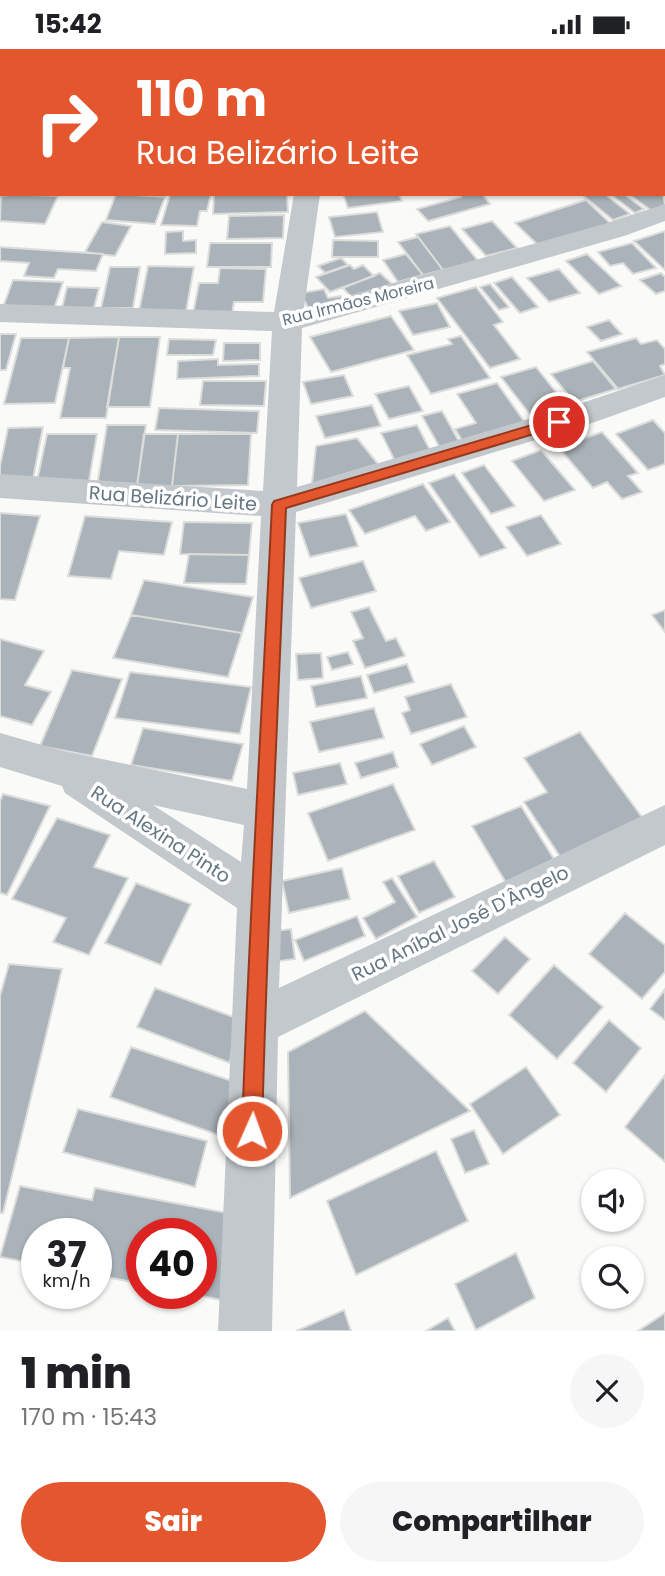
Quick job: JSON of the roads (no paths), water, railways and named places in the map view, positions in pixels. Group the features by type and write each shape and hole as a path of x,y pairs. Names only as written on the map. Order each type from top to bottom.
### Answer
{"street":[{"path":"245,1331 259,898 266,811 288,323 307,196"},
{"name":"Rua Irmãos Moreira","path":"0,313 288,323 614,230 665,212"},
{"name":"Rua Belizário Leite","path":"0,487 279,505 584,414 665,386"},
{"name":"Rua Alexina Pinto","path":"0,750 63,769 266,811"},
{"name":"Rua Alexina Pinto","path":"63,769 259,898"},
{"name":"Rua Aníbal José D'Ângelo","path":"256,1023 665,824"}]}
